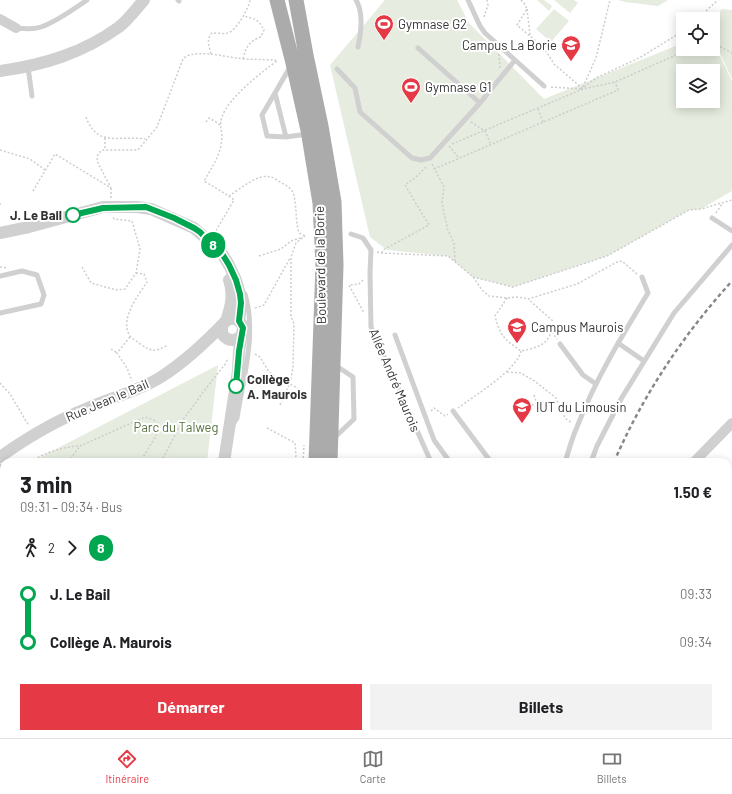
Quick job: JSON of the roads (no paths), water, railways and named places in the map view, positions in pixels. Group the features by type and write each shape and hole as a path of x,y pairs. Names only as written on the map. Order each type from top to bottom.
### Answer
{"main road":[{"name":"Boulevard de la Borie","path":"278,0 308,133 320,203 323,266 316,458"},
{"name":"Boulevard de la Borie","path":"296,0 321,126 334,202 336,265 330,458"}],"street":[{"path":"0,71 28,67 54,60 99,40 120,26 144,0"},
{"path":"0,19 16,28"},
{"path":"0,233 103,208 146,207 174,218 200,232 216,249 221,252 236,280 241,298 239,321 243,328 242,335 244,351 238,371 225,458"},
{"path":"216,249 217,255 228,275 232,293 232,303 221,331 228,339 244,351"},
{"path":"224,323 233,319 239,321"},
{"name":"Rue Jean le Bail","path":"0,457 33,435 68,416 101,402 136,390 161,377 196,351 224,323"},
{"path":"210,338 237,339 242,335"},
{"path":"698,458 732,423"}],"lane":[{"path":"16,28 28,29 41,27 69,12 87,0"},
{"path":"356,0 358,4 360,24 358,47"},
{"path":"468,0 480,26 485,33 544,86"},
{"path":"418,48 480,103"},
{"path":"337,69 355,88 360,112 412,158 422,160 430,158 500,80 514,60"},
{"path":"293,63 262,115 267,136 286,137 308,133"},
{"path":"28,67 32,96"},
{"path":"275,93 286,137"},
{"path":"712,218 732,231"},
{"path":"200,232 212,237 222,247 231,260 240,278 248,302 250,322 244,351"},
{"name":"Allée André Maurois","path":"351,234 363,238 371,250 371,327 429,458"},
{"path":"592,458 621,399 674,313 732,245"},
{"path":"0,276 22,271 36,275 44,295 40,304 0,313"},
{"path":"566,458 577,427 596,384 618,342 648,293 642,278"},
{"name":"Allée André Maurois","path":"395,334 434,440 447,458"},
{"path":"618,342 644,361"},
{"path":"560,344 583,375 596,384"},
{"path":"331,441 354,419 353,377 333,365"},
{"path":"453,411 488,458"}],"railway":[{"path":"616,458 625,437 651,390 681,344 732,281"}],"place":[{"name":"Gymnase G2","path":"384,41"},
{"name":"Campus La Borie","path":"571,62"},
{"name":"Gymnase G1","path":"411,104"},
{"name":"J. Le Bail","path":"73,215"},
{"name":"Campus Maurois","path":"517,344"},
{"name":"Collège A. Maurois","path":"236,386"},
{"name":"IUT du Limousin","path":"522,424"}],"park label":[{"name":"Parc du Talweg","path":"176,427"}]}
